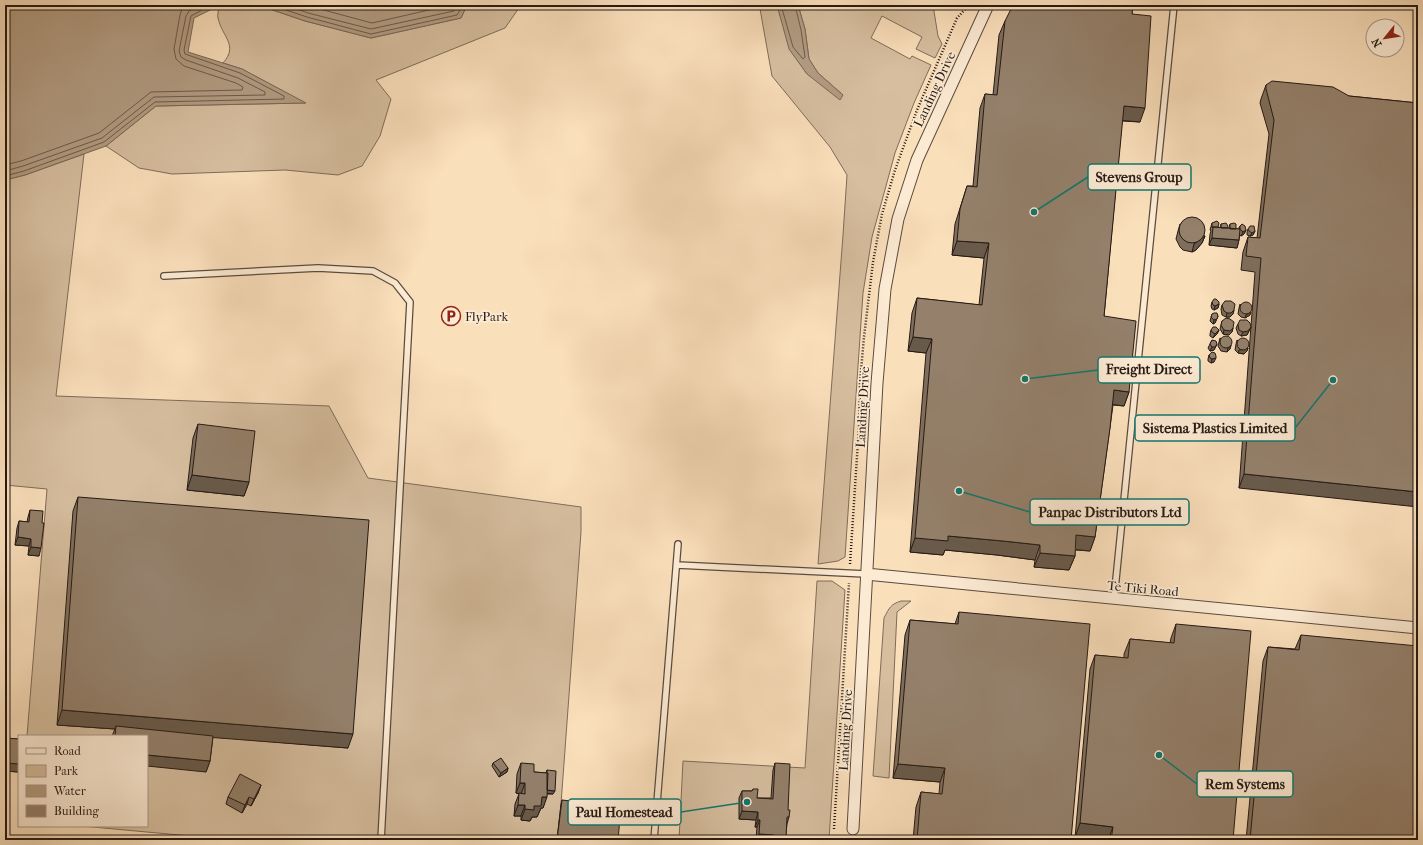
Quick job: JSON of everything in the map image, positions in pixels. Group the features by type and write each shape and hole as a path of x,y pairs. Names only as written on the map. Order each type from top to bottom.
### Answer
{"street":[{"name":"Landing Drive","path":"853,829 866,574 881,333 886,289 898,219 917,160 988,5"},
{"name":"Te Tiki Road","path":"866,574 1418,628"}],"lane":[{"path":"1114,599 1174,5"},
{"path":"164,276 318,268 373,271 395,283 410,302 381,840"},
{"path":"654,840 678,544"},
{"path":"676,565 866,574"}],"path":[{"path":"834,830 848,594"}],"green space":[{"path":"219,5 258,5 305,21 371,38 461,18 467,5 521,5 505,28 376,80 391,99 380,136 362,166 338,175 285,170 172,174 139,168 106,146 156,106 305,103 242,69 223,63 228,57 230,46 218,18"},
{"path":"754,5 777,5 790,49 807,74 843,95 818,73 809,59 805,29 798,5 933,5 938,36 942,44 935,58 916,49 922,37 882,16 871,38 910,59 912,56 931,65 914,103 895,153 872,237 863,293 845,557 838,561 818,564 847,175 830,147 772,76 760,9"},
{"path":"84,154 56,396 329,406 368,478 581,507 581,532 557,840 233,840 93,827 148,827 148,735 27,735 47,489 5,485 5,180 25,175"},
{"path":"817,581 832,581 845,590 829,840 679,840 683,761 805,768"},
{"path":"901,601 911,601 897,612 889,778 873,776 884,618 891,607"}],"water":[{"path":"5,5 220,5 194,18 188,52 242,69 306,103 156,106 106,146 25,175 5,180"},
{"path":"258,5 467,5 461,18 371,38 305,21"},
{"path":"777,5 798,5 805,29 809,59 818,73 843,95 840,100 807,74 789,49"}],"building":[{"path":"1013,5 1133,5 1132,14 1151,16 1145,108 1124,106 1104,316 1136,321 1129,392 1114,390 1095,537 1076,535 1075,556 1040,553 1040,545 948,536 948,541 915,538 932,339 913,337 917,298 982,305 989,243 957,241 960,209 967,186 977,187 985,94 997,95 1005,21"},
{"path":"1272,81 1333,87 1349,96 1418,103 1418,492 1244,474 1261,258 1246,256 1248,237 1260,238 1274,120 1266,85"},
{"path":"1192,217 1202,220 1205,230 1202,240 1192,243 1182,240 1179,230 1182,220"},
{"path":"1217,221 1219,223 1218,227 1213,228 1212,223"},
{"path":"1226,223 1228,226 1227,228 1221,228 1221,224"},
{"path":"1230,224 1236,224 1236,229 1230,229"},
{"path":"1242,224 1245,226 1246,230 1243,232 1240,229"},
{"path":"1250,226 1254,226 1255,231 1252,233 1248,229"},
{"path":"1213,227 1240,229 1239,240 1212,238"},
{"path":"1214,299 1219,302 1219,304 1215,306 1212,302"},
{"path":"1225,301 1231,301 1235,304 1234,310 1231,313 1224,311 1222,305"},
{"path":"1244,302 1248,302 1252,308 1248,314 1244,314 1240,310 1240,306"},
{"path":"1214,313 1217,313 1218,316 1217,319 1214,320 1211,317"},
{"path":"1226,318 1234,322 1233,328 1230,331 1224,330 1221,325 1222,321"},
{"path":"1240,320 1247,320 1250,323 1251,327 1248,331 1243,332 1239,330 1238,324"},
{"path":"1213,327 1216,327 1219,330 1215,334 1211,330"},
{"path":"1224,336 1228,336 1232,342 1228,348 1224,348 1220,344 1220,340"},
{"path":"1241,338 1245,338 1249,344 1245,350 1241,350 1237,346 1237,342"},
{"path":"1212,340 1216,341 1217,344 1215,347 1212,347 1210,344"},
{"path":"1212,352 1215,353 1216,358 1210,358 1209,355"},
{"path":"198,424 255,431 249,482 192,475"},
{"path":"78,497 369,520 353,734 62,710"},
{"path":"30,510 43,511 42,523 44,523 41,548 31,547 31,539 18,537 19,521 29,522"},
{"path":"959,612 1090,624 1071,840 977,840 942,837 942,840 917,840 921,792 942,794 945,768 898,764 910,620 958,624"},
{"path":"1176,624 1251,631 1233,840 1111,840 1113,827 1080,823 1095,655 1128,658 1130,639 1174,643"},
{"path":"1301,635 1418,646 1418,705 1416,727 1418,727 1418,840 1250,840 1268,647 1299,650"},
{"path":"116,726 213,736 210,761 148,755 148,735 115,735"},
{"path":"5,738 18,739 18,764 7,763 8,760 5,759"},
{"path":"501,758 508,768 501,773 493,763"},
{"path":"521,763 534,764 534,772 548,773 547,797 542,797 541,806 534,806 534,810 525,809 525,805 518,805 519,793 525,794 525,783 520,783"},
{"path":"775,763 790,764 788,810 790,810 789,817 787,817 786,838 774,838 774,835 759,834 760,820 758,820 758,812 742,811 742,791 752,791 753,789 758,789 757,798 773,799"},
{"path":"547,770 556,771 555,791 547,790"},
{"path":"240,774 261,785 254,799 249,797 245,805 228,797"},
{"path":"562,800 621,807 618,840 557,840"}],"place":[{"name":"Stevens Group","path":"1034,212"},
{"name":"FlyPark","path":"451,316"},
{"name":"Freight Direct","path":"1025,379"},
{"name":"Sistema Plastics Limited","path":"1333,380"},
{"name":"Panpac Distributors Ltd","path":"959,491"},
{"name":"Rem Systems","path":"1159,755"},
{"name":"Paul Homestead","path":"747,802"}]}
